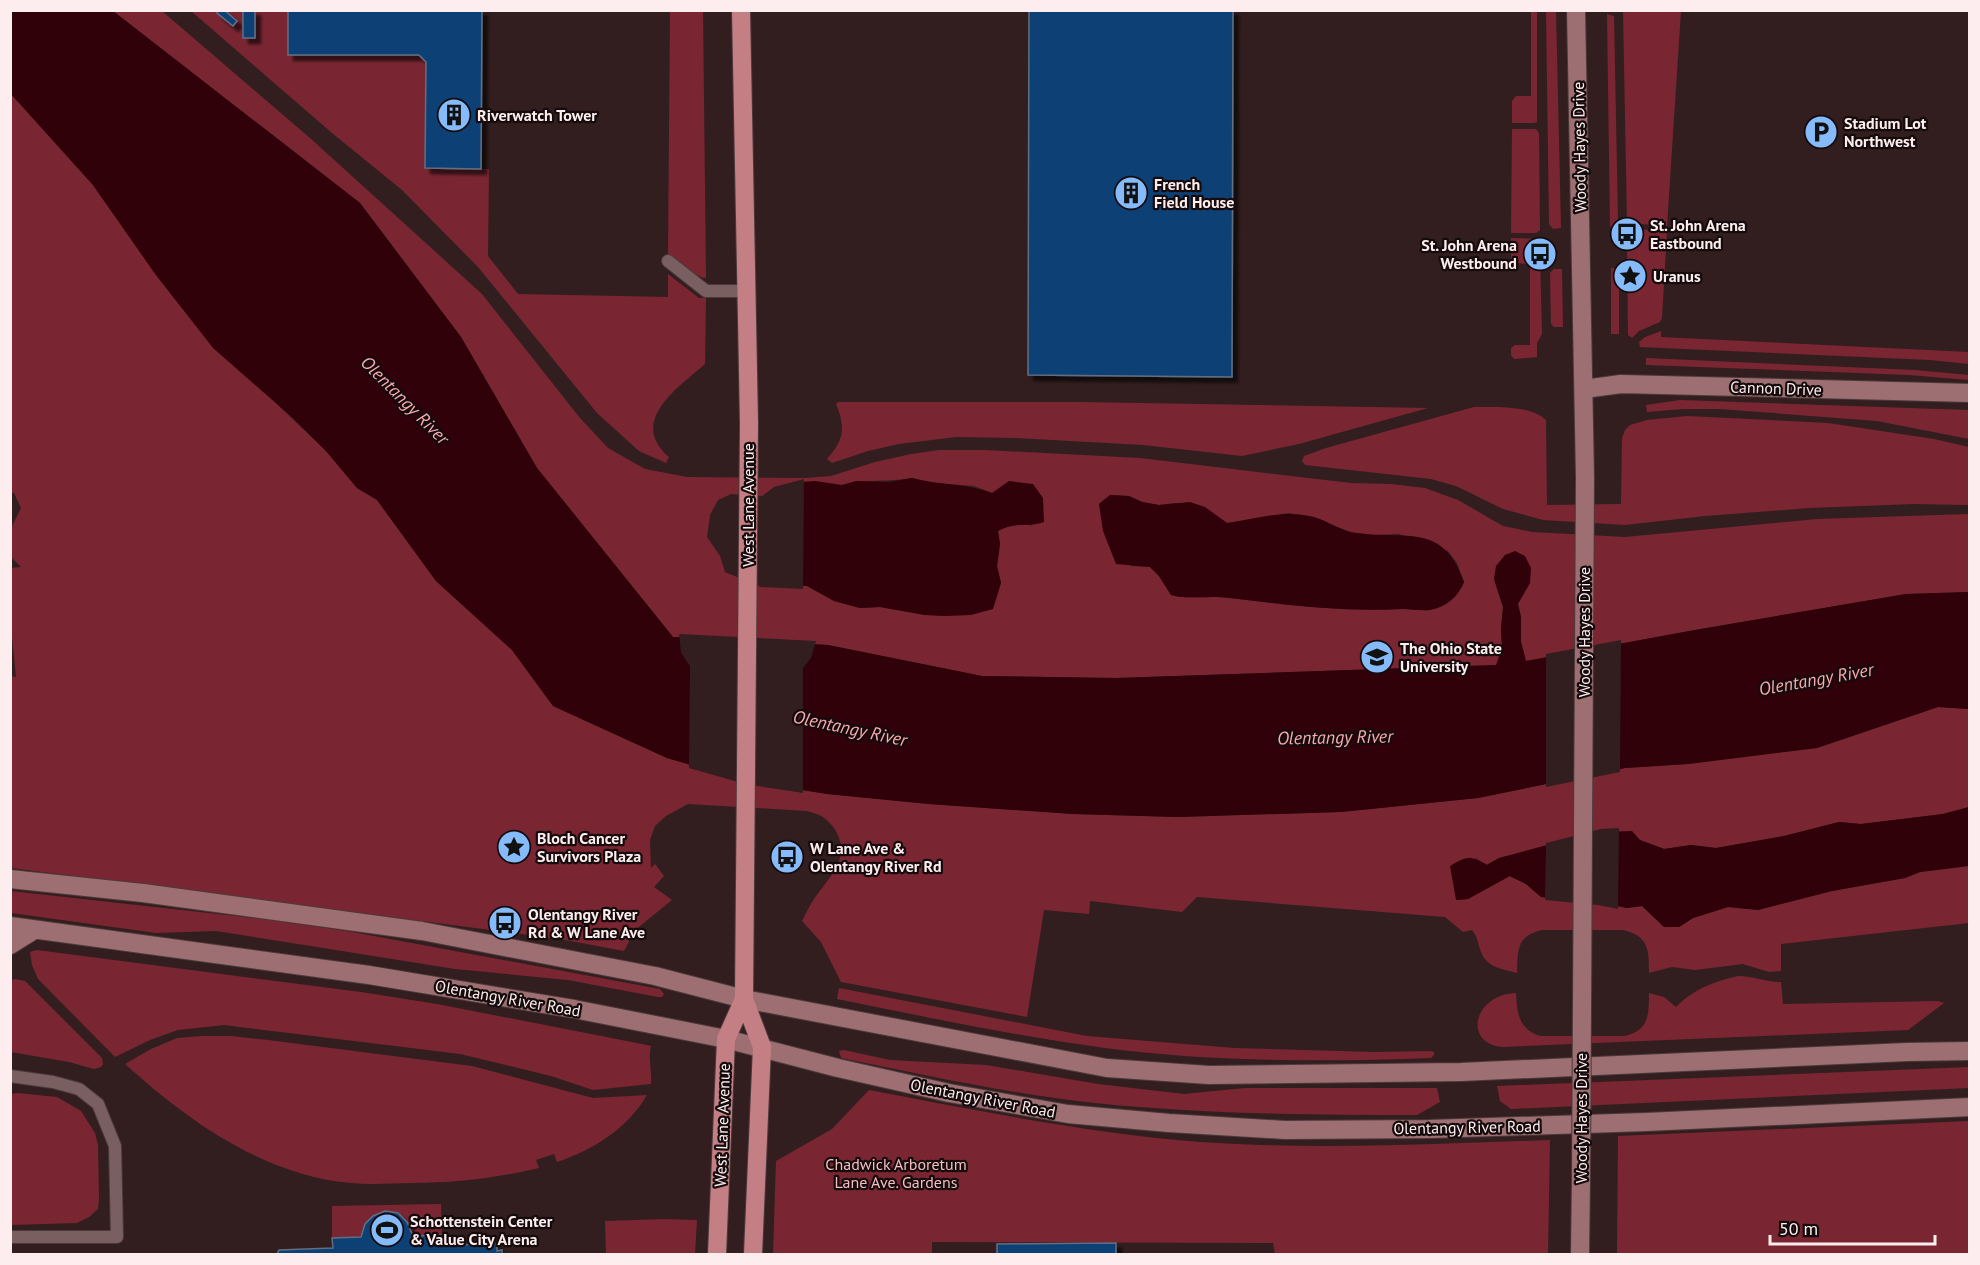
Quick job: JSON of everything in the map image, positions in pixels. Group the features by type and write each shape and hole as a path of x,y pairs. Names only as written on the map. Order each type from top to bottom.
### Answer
{"main road":[{"name":"West Lane Avenue","path":"741,10 749,423 744,999 762,1047 753,1254"},
{"name":"Woody Hayes Drive","path":"1576,10 1585,478 1580,1254"},
{"name":"Cannon Drive","path":"1584,389 1621,384 1970,393"},
{"path":"10,879 143,893 422,931 655,976 744,999 1107,1068 1209,1075 1461,1072 1970,1051"},
{"name":"Olentangy River Road","path":"10,926 369,975 629,1019 762,1047 838,1068 938,1090 1068,1114 1285,1130 1429,1129 1646,1122 1970,1107"},
{"path":"10,945 34,930"},
{"name":"West Lane Avenue","path":"717,1254 726,1039 744,999"}],"lane":[{"path":"668,261 706,291 747,291"},
{"path":"10,1076 53,1082 79,1089 98,1104 115,1146 117,1237 10,1237"}],"green space":[{"path":"113,11 162,11 310,138 482,294 580,418 608,448 645,469 687,477 806,478 831,476 875,462 939,450 985,450 1140,458 1351,483 1425,488 1458,500 1503,526 1532,532 1625,537 1817,519 1969,514 1969,592 1906,594 1526,661 1521,642 1521,617 1518,604 1494,579 1503,607 1502,648 1497,665 1116,678 982,676 828,645 673,637 537,468 461,337 360,203","holes":["912,478 934,483 974,486 992,493 1033,526 1015,524 998,531 1000,544 997,566 1001,583 946,616 925,615 880,607 860,608 834,601 807,586 774,584 842,485","1110,495 1129,496 1142,502 1159,505 1175,503 1217,516 1227,523 1289,513 1315,518 1353,533 1399,534 1448,551 1457,563 1464,582 1451,600 1436,609 1427,610 1337,609 1223,597 1171,595 1159,576 1150,567 1131,566 1099,504"]},
{"path":"191,11 288,11 288,55 419,55 426,62 425,168 489,169 488,256 518,294 668,297 668,274 699,298 706,298 705,364 671,394 655,418 653,431 657,444 669,457 666,463 639,451 597,413 478,267 402,190 332,133"},
{"path":"670,11 703,11 706,278 696,275 668,254"},
{"path":"1531,11 1537,11 1537,122 1512,123 1512,101 1516,96 1531,96"},
{"path":"1546,11 1556,11 1561,228 1553,229 1549,224"},
{"path":"1623,11 1681,11 1667,226 1627,223"},
{"path":"1607,14 1614,16 1618,221 1615,228 1610,227"},
{"path":"11,94 93,185 182,308 326,451 357,488 377,500 436,581 512,650 553,706 667,758 746,781 827,794 929,804 1073,814 1178,817 1341,812 1478,798 1625,768 1688,764 1817,748 1938,707 1969,709 1969,807 1943,814 1861,824 1839,822 1784,836 1716,848 1691,845 1664,849 1640,840 1538,849 1499,858 1486,865 1475,858 1456,900 1468,899 1509,876 1526,884 1541,897 1598,902 1627,908 1642,906 1664,927 1679,927 1693,918 1728,907 1758,910 1832,891 1905,878 1920,872 1970,866 1969,923 1781,944 1781,971 1769,972 1743,964 1695,970 1672,967 1649,973 1646,945 1643,940 1632,933 1623,930 1542,930 1527,936 1520,945 1517,973 1491,965 1481,952 1472,930 1463,932 1445,917 1197,897 1182,912 1090,901 1089,914 1044,910 1027,1017 841,982 821,942 802,921 837,866 841,848 839,838 831,824 822,816 807,811 688,804 666,816 655,826 650,840 651,868 655,864 664,876 654,887 672,900 635,930 624,951 560,939 11,868 11,676 16,677 10,634 10,568 21,567 11,557 10,530 21,508 14,493 10,493"},
{"path":"1512,129 1536,129 1539,133 1540,230 1536,233 1511,233"},
{"path":"1634,229 1667,231 1662,318 1660,322 1639,331 1632,338 1628,335 1627,246 1634,246"},
{"path":"1511,238 1540,239 1535,242 1535,255 1540,256 1542,334 1537,343 1537,357 1514,359 1511,355 1511,348 1515,345 1530,345 1530,264 1514,263 1511,260"},
{"path":"1611,268 1619,271 1619,334 1611,334"},
{"path":"1554,269 1562,269 1563,327 1554,327 1551,324 1550,273"},
{"path":"1661,331 1661,337 1969,352 1969,364 1930,360 1640,347 1639,342 1645,337"},
{"path":"1646,358 1915,370 1969,375 1969,380 1909,375 1646,365"},
{"path":"1680,400 1969,410 1969,439 1877,421 1720,409 1647,412 1646,405"},
{"path":"838,402 1081,402 1428,408 1299,444 1242,456 1143,445 956,437 899,444 832,463 827,459 837,446 842,433 836,404"},
{"path":"1474,407 1522,409 1546,420 1547,505 1621,504 1622,438 1625,430 1630,425 1647,420 1687,416 1828,423 1934,439 1969,447 1969,505 1914,504 1809,508 1625,525 1543,520 1503,509 1456,486 1431,479 1305,465 1302,461 1304,456 1326,448"},
{"path":"11,891 262,919 347,931 660,989 664,994 658,997 568,980 455,969 216,931 156,933 11,913"},
{"path":"37,950 361,992 437,1004 647,1045 651,1046 651,1084 593,1090 551,1076 460,1054 224,1025 178,1030 150,1040 115,1057 38,979 30,952"},
{"path":"1738,976 1781,982 1783,1004 1938,1001 1944,1003 1908,1030 1502,1047 1490,1044 1482,1037 1478,1029 1478,1019 1482,1010 1490,1002 1501,996 1516,993 1521,1020 1528,1030 1541,1036 1624,1036 1638,1030 1646,1021 1649,993 1664,997 1676,1007 1704,987"},
{"path":"11,980 25,981 102,1058 101,1067 94,1069 69,1062 11,1052"},
{"path":"839,988 1087,1036 1234,1048 1374,1052 1430,1051 1434,1052 1434,1055 1431,1058 1309,1060 1145,1053 1038,1038 837,999"},
{"path":"203,1036 268,1040 472,1066 593,1098 647,1095 630,1118 608,1137 557,1162 554,1154 536,1160 539,1168 460,1181 352,1183 320,1178 289,1169 229,1142 175,1106 125,1064 177,1038"},
{"path":"844,1050 890,1060 986,1065 1098,1084 1184,1094 1245,1088 1437,1088 1440,1102 1417,1115 1256,1113 1135,1107 1031,1095 936,1077 841,1058 839,1051"},
{"path":"1970,1067 1969,1088 1511,1109 1500,1101 1497,1086"},
{"name":"Chadwick Arboretum Lane Ave. Gardens","path":"869,1090 1075,1127 1200,1142 1332,1146 1550,1140 1548,1254 1275,1254 1273,1243 932,1242 932,1254 773,1254 776,1161 832,1129"},
{"path":"11,1094 57,1097 81,1111 95,1133 98,1145 99,1198 98,1209 89,1217 77,1223 11,1225"},
{"path":"1969,1121 1969,1254 1617,1254 1618,1136"},
{"path":"441,1204 442,1235 413,1236 403,1218 393,1212 387,1212 370,1218 364,1226 361,1237 332,1238 332,1206"},
{"path":"697,1220 695,1254 606,1254 605,1221"}],"water":[{"name":"Olentangy River","path":"10,11 113,11 360,203 461,337 537,468 673,637 828,645 982,676 1116,678 1496,665 1502,648 1503,607 1494,579 1496,566 1505,555 1515,551 1525,556 1531,568 1530,583 1518,604 1521,617 1521,642 1526,661 1906,594 1969,592 1969,709 1938,707 1817,748 1688,764 1625,768 1478,798 1341,812 1178,817 1073,814 929,804 827,794 746,781 667,758 553,706 512,650 436,581 377,500 357,488 326,451 293,418 213,348 156,275 93,185 11,94"},
{"path":"912,478 972,487 992,493 1009,481 1033,484 1043,498 1044,522 1010,526 998,531 1000,544 997,566 1001,583 993,609 971,615 946,616 925,615 880,607 860,608 834,601 807,586 774,584 763,499 802,482 815,481 842,485 856,481 889,482"},
{"path":"1110,495 1129,496 1142,502 1159,505 1190,502 1205,507 1227,523 1292,514 1314,517 1351,532 1421,538 1434,542 1445,550 1455,563 1464,582 1451,600 1436,609 1427,610 1337,609 1222,597 1171,595 1159,576 1150,567 1116,564 1103,531 1099,504"},
{"path":"1969,807 1969,866 1920,872 1905,878 1832,891 1758,910 1728,907 1693,918 1679,927 1664,927 1642,906 1627,908 1598,902 1541,897 1526,884 1510,876 1468,899 1456,900 1450,866 1468,858 1487,865 1499,858 1602,832 1632,831 1640,840 1664,849 1691,845 1716,848 1784,836 1839,822 1861,824 1943,814"}],"pier":[{"path":"804,479 803,589 761,587 725,572 720,556 707,537 710,515 718,500 731,494 762,496 774,487"},
{"path":"679,634 816,641 811,658 803,668 803,793 745,784 689,768 690,666 681,653"},
{"path":"1621,640 1620,772 1546,787 1546,654"},
{"path":"1619,828 1618,909 1545,900 1546,843 1601,829"}],"building":[{"path":"219,10 224,10 237,21 233,26 217,13"},
{"path":"243,10 255,10 255,38 243,38"},
{"name":"Riverwatch Tower","path":"288,10 482,10 481,169 425,168 426,62 419,55 288,55"},
{"name":"French Field House","path":"1029,10 1233,10 1232,377 1028,375"},
{"name":"Schottenstein Center & Value City Arena","path":"385,1211 398,1213 407,1222 413,1236 442,1235 444,1245 497,1244 497,1251 502,1250 502,1254 277,1254 279,1250 333,1248 332,1238 361,1237 365,1224 373,1216"},
{"path":"1116,1243 1116,1254 997,1254 997,1244"}],"place":[{"name":"Riverwatch Tower","path":"454,115"},
{"name":"Stadium Lot Northwest","path":"1821,132"},
{"name":"French Field House","path":"1131,193"},
{"name":"St. John Arena Eastbound","path":"1627,234"},
{"name":"St. John Arena Westbound","path":"1540,254"},
{"name":"Uranus","path":"1630,276"},
{"name":"The Ohio State University","path":"1377,657"},
{"name":"Bloch Cancer Survivors Plaza","path":"514,847"},
{"name":"W Lane Ave & Olentangy River Rd","path":"787,857"},
{"name":"Olentangy River Rd & W Lane Ave","path":"505,923"},
{"name":"Schottenstein Center & Value City Arena","path":"387,1230"}]}
